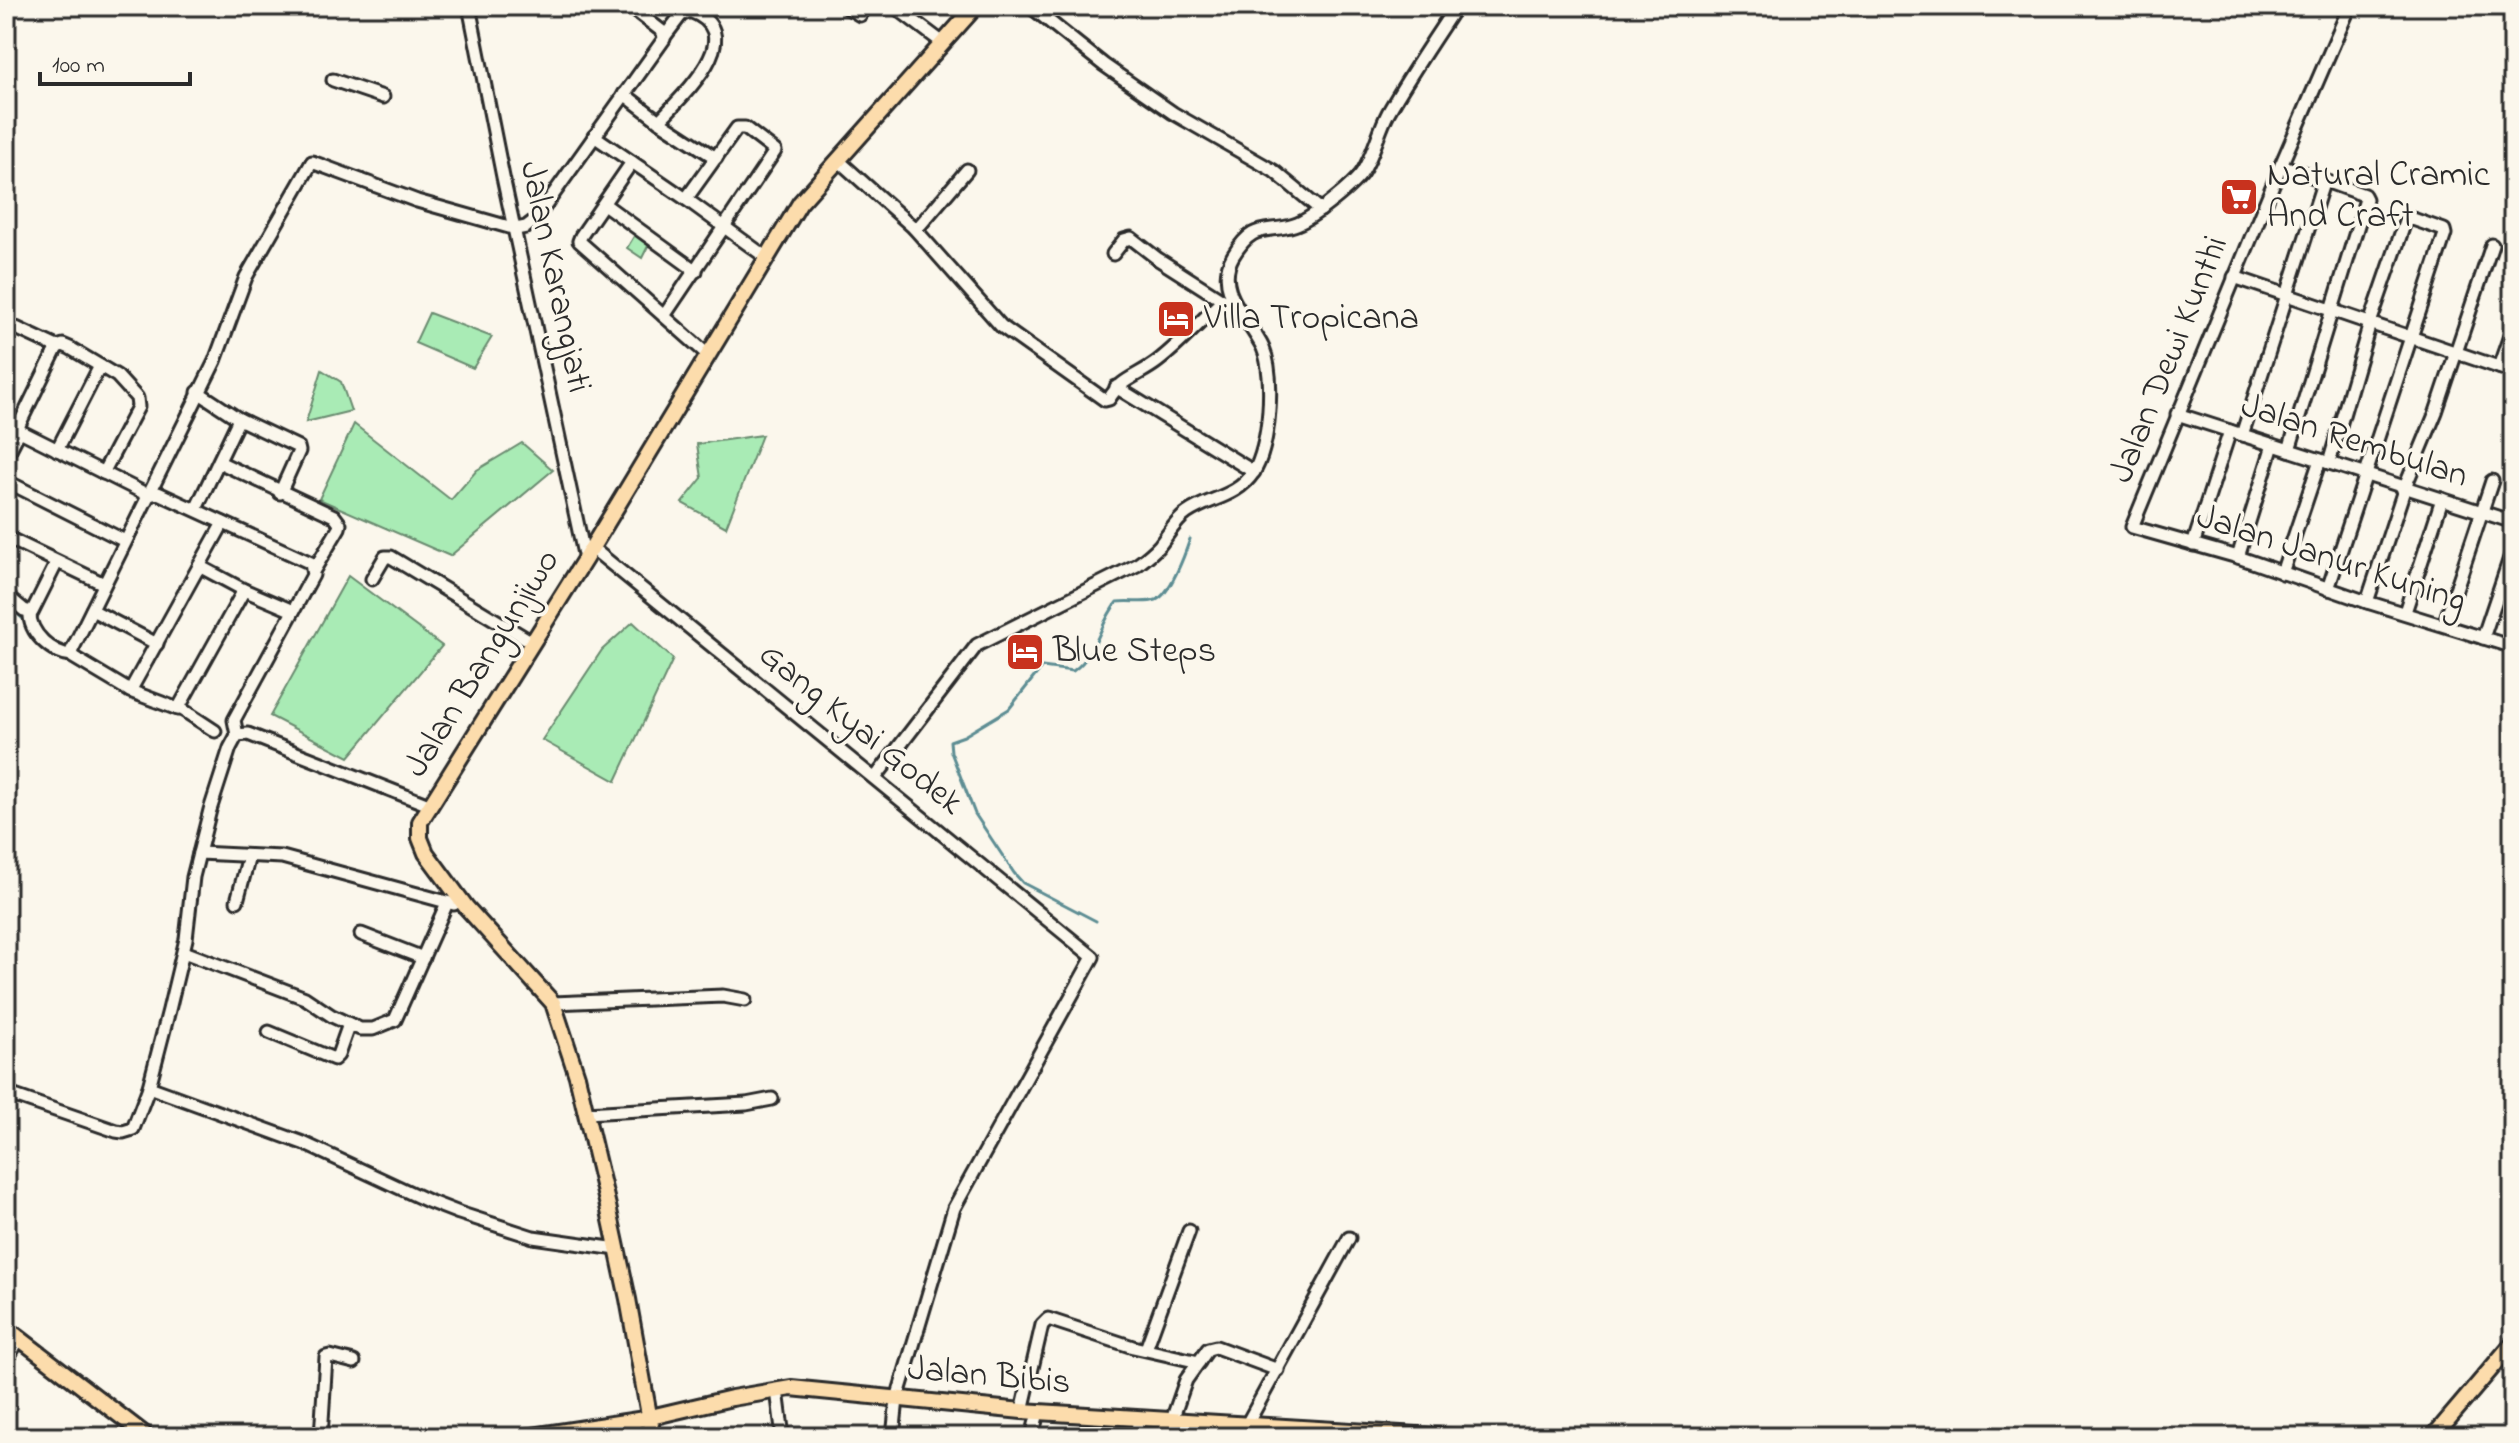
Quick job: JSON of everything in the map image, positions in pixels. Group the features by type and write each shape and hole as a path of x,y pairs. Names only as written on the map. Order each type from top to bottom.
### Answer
{"main road":[{"name":"Jalan Bangunjiwo","path":"653,1437 617,1249 586,1113 568,1043 553,1003 466,907 423,847 420,822 588,554 800,203 976,6"},
{"path":"6,1328 148,1437"},
{"path":"2433,1437 2513,1343"},
{"name":"Jalan Bibis","path":"526,1437 650,1418 791,1388 1022,1411 1172,1420 1307,1433 1451,1437"}],"street":[{"name":"Jalan Karangjati","path":"469,6 503,177 588,554"},
{"path":"845,6 860,15 867,6"},
{"path":"894,6 943,43"},
{"path":"1030,6 1127,81 1173,113 1274,171 1321,210"},
{"path":"875,778 977,645 1137,565 1157,548 1187,513 1224,498 1254,472 1264,443 1268,382 1264,350 1238,310 1228,285 1227,270 1233,256 1247,238 1263,229 1293,226 1321,210 1361,174 1386,116 1456,6"},
{"name":"Jalan Dewi Kunthi","path":"2132,527 2234,277 2350,6"},
{"path":"72,655 71,648 215,361 246,277 312,162 417,201 516,229 526,227 535,220 665,36 681,15 690,11 713,29 717,40 712,57 685,94 659,121"},
{"path":"637,12 665,36"},
{"path":"333,80 383,97"},
{"path":"624,94 716,158"},
{"path":"664,316 775,151 740,127 686,199"},
{"path":"594,136 767,258"},
{"path":"838,160 914,228 1001,326 1105,400 1131,375 1159,361 1223,300"},
{"path":"632,162 579,241 708,355"},
{"path":"2281,165 2365,196 2289,450"},
{"path":"914,228 921,224 967,170"},
{"path":"2242,435 2324,180"},
{"path":"604,204 696,271"},
{"path":"2282,573 2324,461 2406,220 2410,218 2445,231 2328,589"},
{"path":"1113,254 1124,240 1131,238 1238,310"},
{"path":"2367,602 2492,245"},
{"path":"2234,277 2513,372"},
{"path":"6,335 10,327 14,327 57,347 63,345 70,348 117,376 139,402 103,473"},
{"path":"2499,367 2513,327"},
{"path":"6,457 14,428 57,347"},
{"path":"57,450 100,366"},
{"path":"1116,387 1254,472"},
{"path":"198,392 239,419 299,449 280,493"},
{"name":"Jalan Rembulan","path":"2177,414 2513,522"},
{"path":"196,509 239,419"},
{"path":"14,428 148,495 158,493 309,562 314,570"},
{"path":"2193,545 2230,431"},
{"path":"2238,557 2273,445"},
{"path":"6,1093 123,1132 133,1129 149,1087 184,952 193,877 218,784 237,735 234,720 340,524 334,516 219,462"},
{"path":"6,481 125,541"},
{"path":"2444,625 2492,481"},
{"path":"2405,612 2442,499"},
{"path":"130,691 223,523"},
{"name":"Jalan Janur Kuning","path":"2132,527 2238,557 2367,602 2513,647"},
{"path":"6,553 9,538 104,584"},
{"path":"2483,638 2513,549"},
{"name":"Gang Kyai Godek","path":"588,554 875,778 1093,957 954,1208 897,1399"},
{"path":"372,579 385,557 391,557 532,642"},
{"path":"30,613 34,611 57,562"},
{"path":"199,566 293,611"},
{"path":"180,708 244,590"},
{"path":"6,595 30,613"},
{"path":"92,610 157,644"},
{"path":"30,613 30,623 35,632 60,653 72,655 130,691 164,706 180,708 215,731"},
{"path":"237,735 248,734 429,805"},
{"path":"199,853 282,857 466,907"},
{"path":"237,901 249,856"},
{"path":"184,952 305,998 332,1016 366,1030 386,1026 395,1020 447,903"},
{"path":"361,934 423,958"},
{"path":"553,1003 723,996 745,1000"},
{"path":"269,1032 334,1059 349,1024"},
{"path":"149,1087 303,1143 459,1213 533,1237 617,1249"},
{"path":"586,1113 746,1104 772,1099"},
{"path":"1146,1349 1189,1231"},
{"path":"1246,1426 1349,1238"},
{"path":"1022,1411 1042,1325 1048,1319 1199,1362"},
{"path":"6,1360 19,1339"},
{"path":"1172,1420 1186,1380 1208,1349 1216,1347 1278,1370"},
{"path":"321,1437 326,1357 354,1362"},
{"path":"777,1390 783,1437"},
{"path":"893,1437 897,1399"},
{"path":"1032,1437 1038,1412"},
{"path":"1136,1437 1139,1418"}],"green space":[{"path":"636,233 650,242 642,258 627,248"},
{"path":"429,313 492,337 473,368 415,343"},
{"path":"322,370 341,382 351,411 306,422"},
{"path":"354,424 451,500 477,470 522,443 553,470 450,556 319,499"},
{"path":"762,435 726,527 682,503 702,478 697,444"},
{"path":"348,576 442,646 349,757 270,716"},
{"path":"633,622 673,659 616,781 542,740 602,650"}],"waterway":[{"path":"1096,921 1023,883 1014,873 975,814 951,752 950,741 1009,709 1042,667 1073,671 1088,656 1117,602 1147,602 1161,597 1176,573 1190,539"},
{"path":"6,604 23,619"}],"place":[{"name":"Natural Cramic And Craft","path":"2239,197"},
{"name":"Villa Tropicana","path":"1176,319"},
{"name":"Blue Steps","path":"1025,652"}]}
